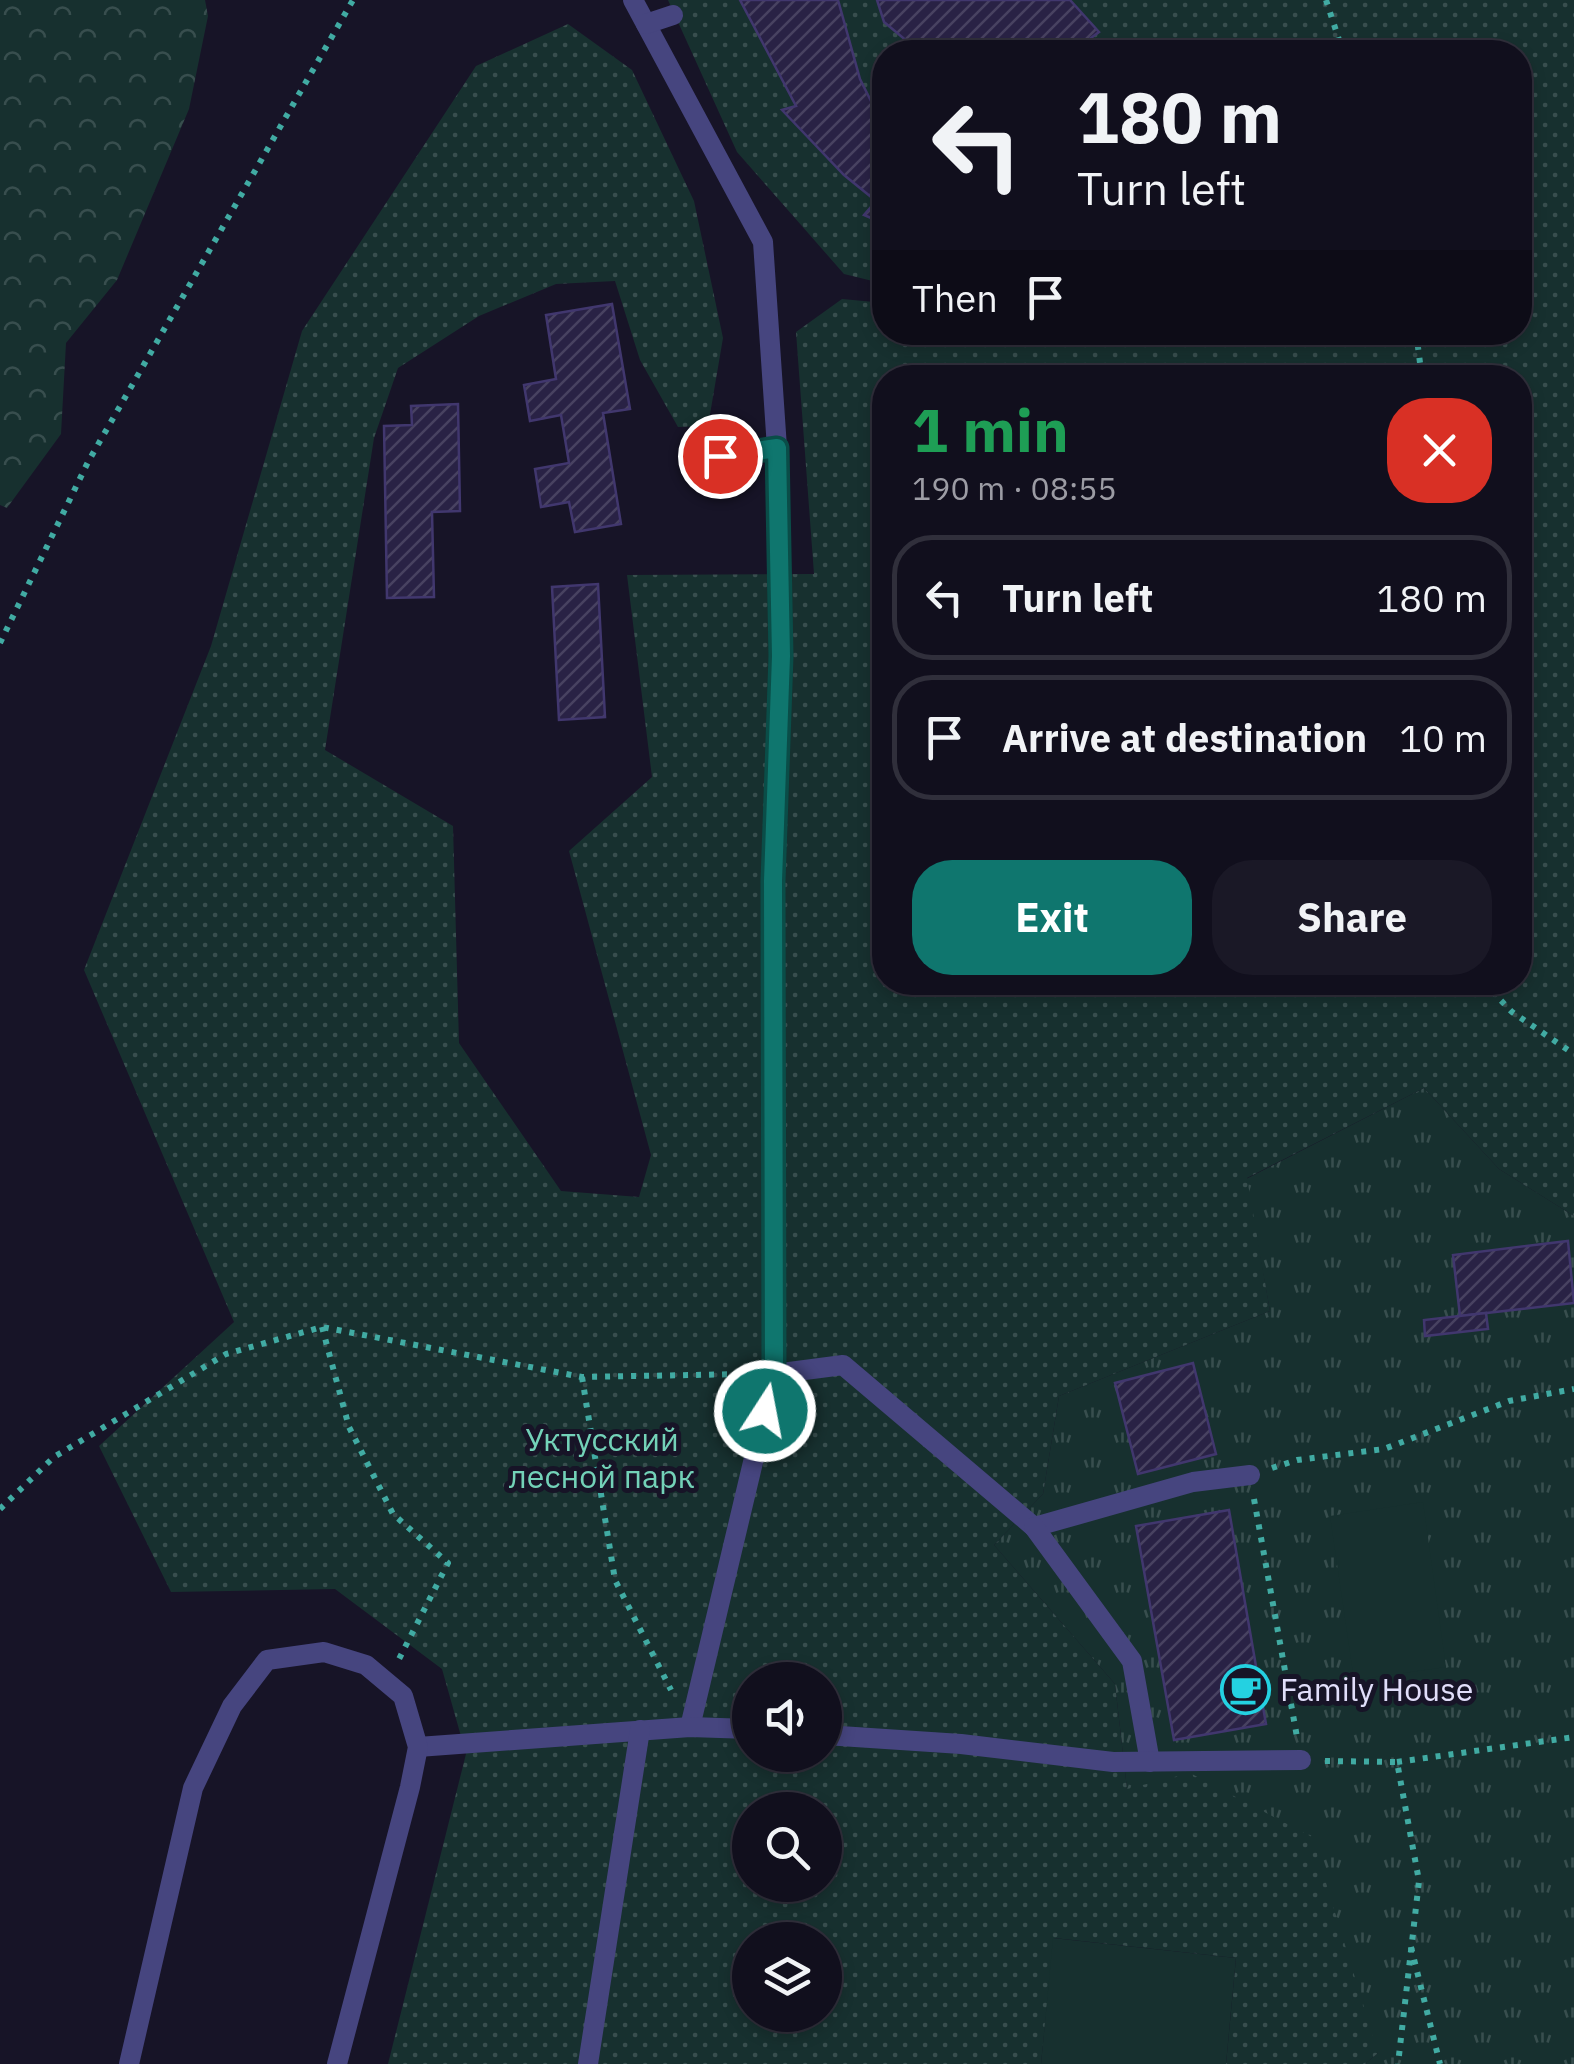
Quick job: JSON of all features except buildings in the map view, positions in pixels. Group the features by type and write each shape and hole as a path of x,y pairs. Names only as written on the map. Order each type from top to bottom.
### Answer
{"lane":[{"path":"633,0 763,242 777,448 781,656 773,881 774,1374 690,1727"},
{"path":"646,24 673,15"},
{"path":"692,460 777,448"},
{"path":"774,1374 844,1365 1034,1527 1132,1661 1150,1762"},
{"path":"1034,1527 1193,1482 1250,1476"},
{"path":"129,2064 193,1788 232,1706 266,1660 324,1652 366,1665 403,1696 418,1747 337,2064"},
{"path":"418,1747 640,1730 732,1728"},
{"path":"588,2064 640,1730"},
{"path":"842,1736 961,1744 1113,1762 1301,1760"}],"path":[{"path":"0,643 88,462 353,0"},
{"path":"1326,0 1340,40"},
{"path":"1496,995 1512,1012 1574,1054"},
{"path":"0,1509 54,1457 226,1354 322,1327 582,1377 774,1374"},
{"path":"322,1327 349,1427 393,1514 448,1563 388,1683"},
{"path":"582,1377 616,1580 690,1727"},
{"path":"1574,1388 1509,1401 1384,1449 1297,1460 1250,1476 1301,1760 1397,1762 1574,1737"},
{"path":"1397,1762 1419,1881 1398,2064"},
{"path":"1410,1941 1440,2064"}],"green space":[{"path":"0,0 205,0 208,16 189,109 117,280 66,343 61,434 7,508 0,505"},
{"name":"Уктусский лесной парк","path":"668,0 1574,0 1574,1216 1499,1169 1424,1088 1247,1178 1270,1311 1059,1396 1043,1494 994,1545 1115,1684 1127,1789 1190,1773 1312,1837 1378,2053 1365,2064 1226,2064 1236,1958 1054,1938 1041,2064 388,2064 466,1754 442,1669 335,1589 171,1592 99,1446 234,1322 84,970 211,646 302,331 476,66 568,24 632,70 694,201 723,338 708,426 678,427 640,360 615,281 556,284 479,316 398,368 374,438 325,750 453,826 459,1043 561,1191 639,1197 651,1155 569,851 652,777 627,575 814,574 796,332 842,299 872,302 872,345 1532,345 1532,40 872,40 872,281 844,274 737,152"},
{"path":"1424,1088 1499,1169 1574,1216 1574,2064 1365,2064 1378,2053 1127,1789 1115,1684 994,1545 1043,1494 1059,1396 1270,1311 1246,1179"},
{"path":"1423,1502 1446,1667 1354,1680 1330,1516"},
{"path":"1053,1938 1236,1958 1226,2064 1041,2064"}],"place":[{"name":"Family House","path":"1245,1690"}],"route":[{"path":"720,456 777,448 781,656 773,881 774,1374 765,1411"}]}
